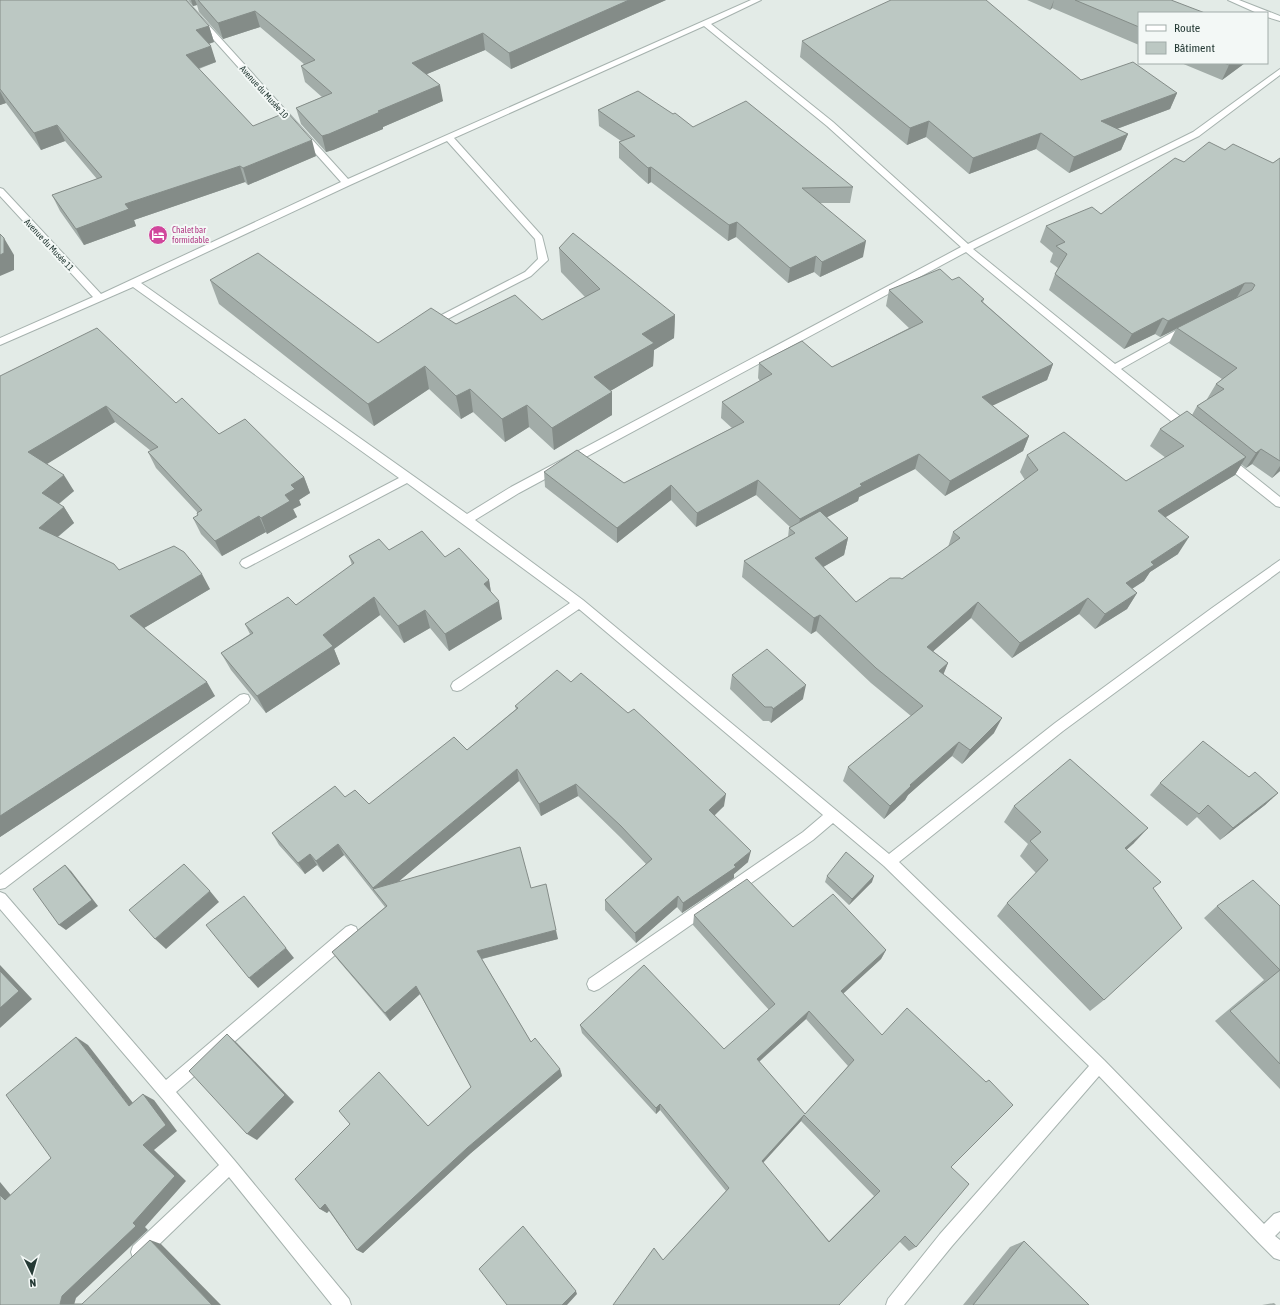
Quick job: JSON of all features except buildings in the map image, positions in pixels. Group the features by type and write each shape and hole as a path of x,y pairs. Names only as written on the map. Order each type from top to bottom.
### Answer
{"street":[{"name":"Avenue du Musée 10","path":"182,0 194,10 347,183"},
{"path":"0,342 134,283 347,183 757,0"},
{"path":"1232,0 1261,12"},
{"path":"1268,15 1280,19"},
{"path":"705,24 830,124 967,248 1193,433"},
{"path":"467,520 515,490 967,248 1196,134 1280,71"},
{"path":"423,328 528,274 543,260 539,238 449,138"},
{"name":"Avenue du Musée 11","path":"0,191 99,298"},
{"path":"134,283 467,520 579,603 889,862 1099,1065 1280,1252"},
{"path":"1113,369 1199,322"},
{"path":"1218,453 1280,502"},
{"path":"246,563 408,478"},
{"path":"889,862 1059,728 1280,565"},
{"path":"457,686 579,603"},
{"path":"0,883 244,699"},
{"path":"594,984 808,836 833,815"},
{"path":"0,899 230,1166 343,1305"},
{"path":"165,1091 351,932"},
{"path":"894,1305 946,1240 1099,1065"},
{"path":"128,1262 230,1166"},
{"path":"1264,1236 1280,1220"}],"place":[{"name":"Chalet bar formidable","path":"158,235"}]}
